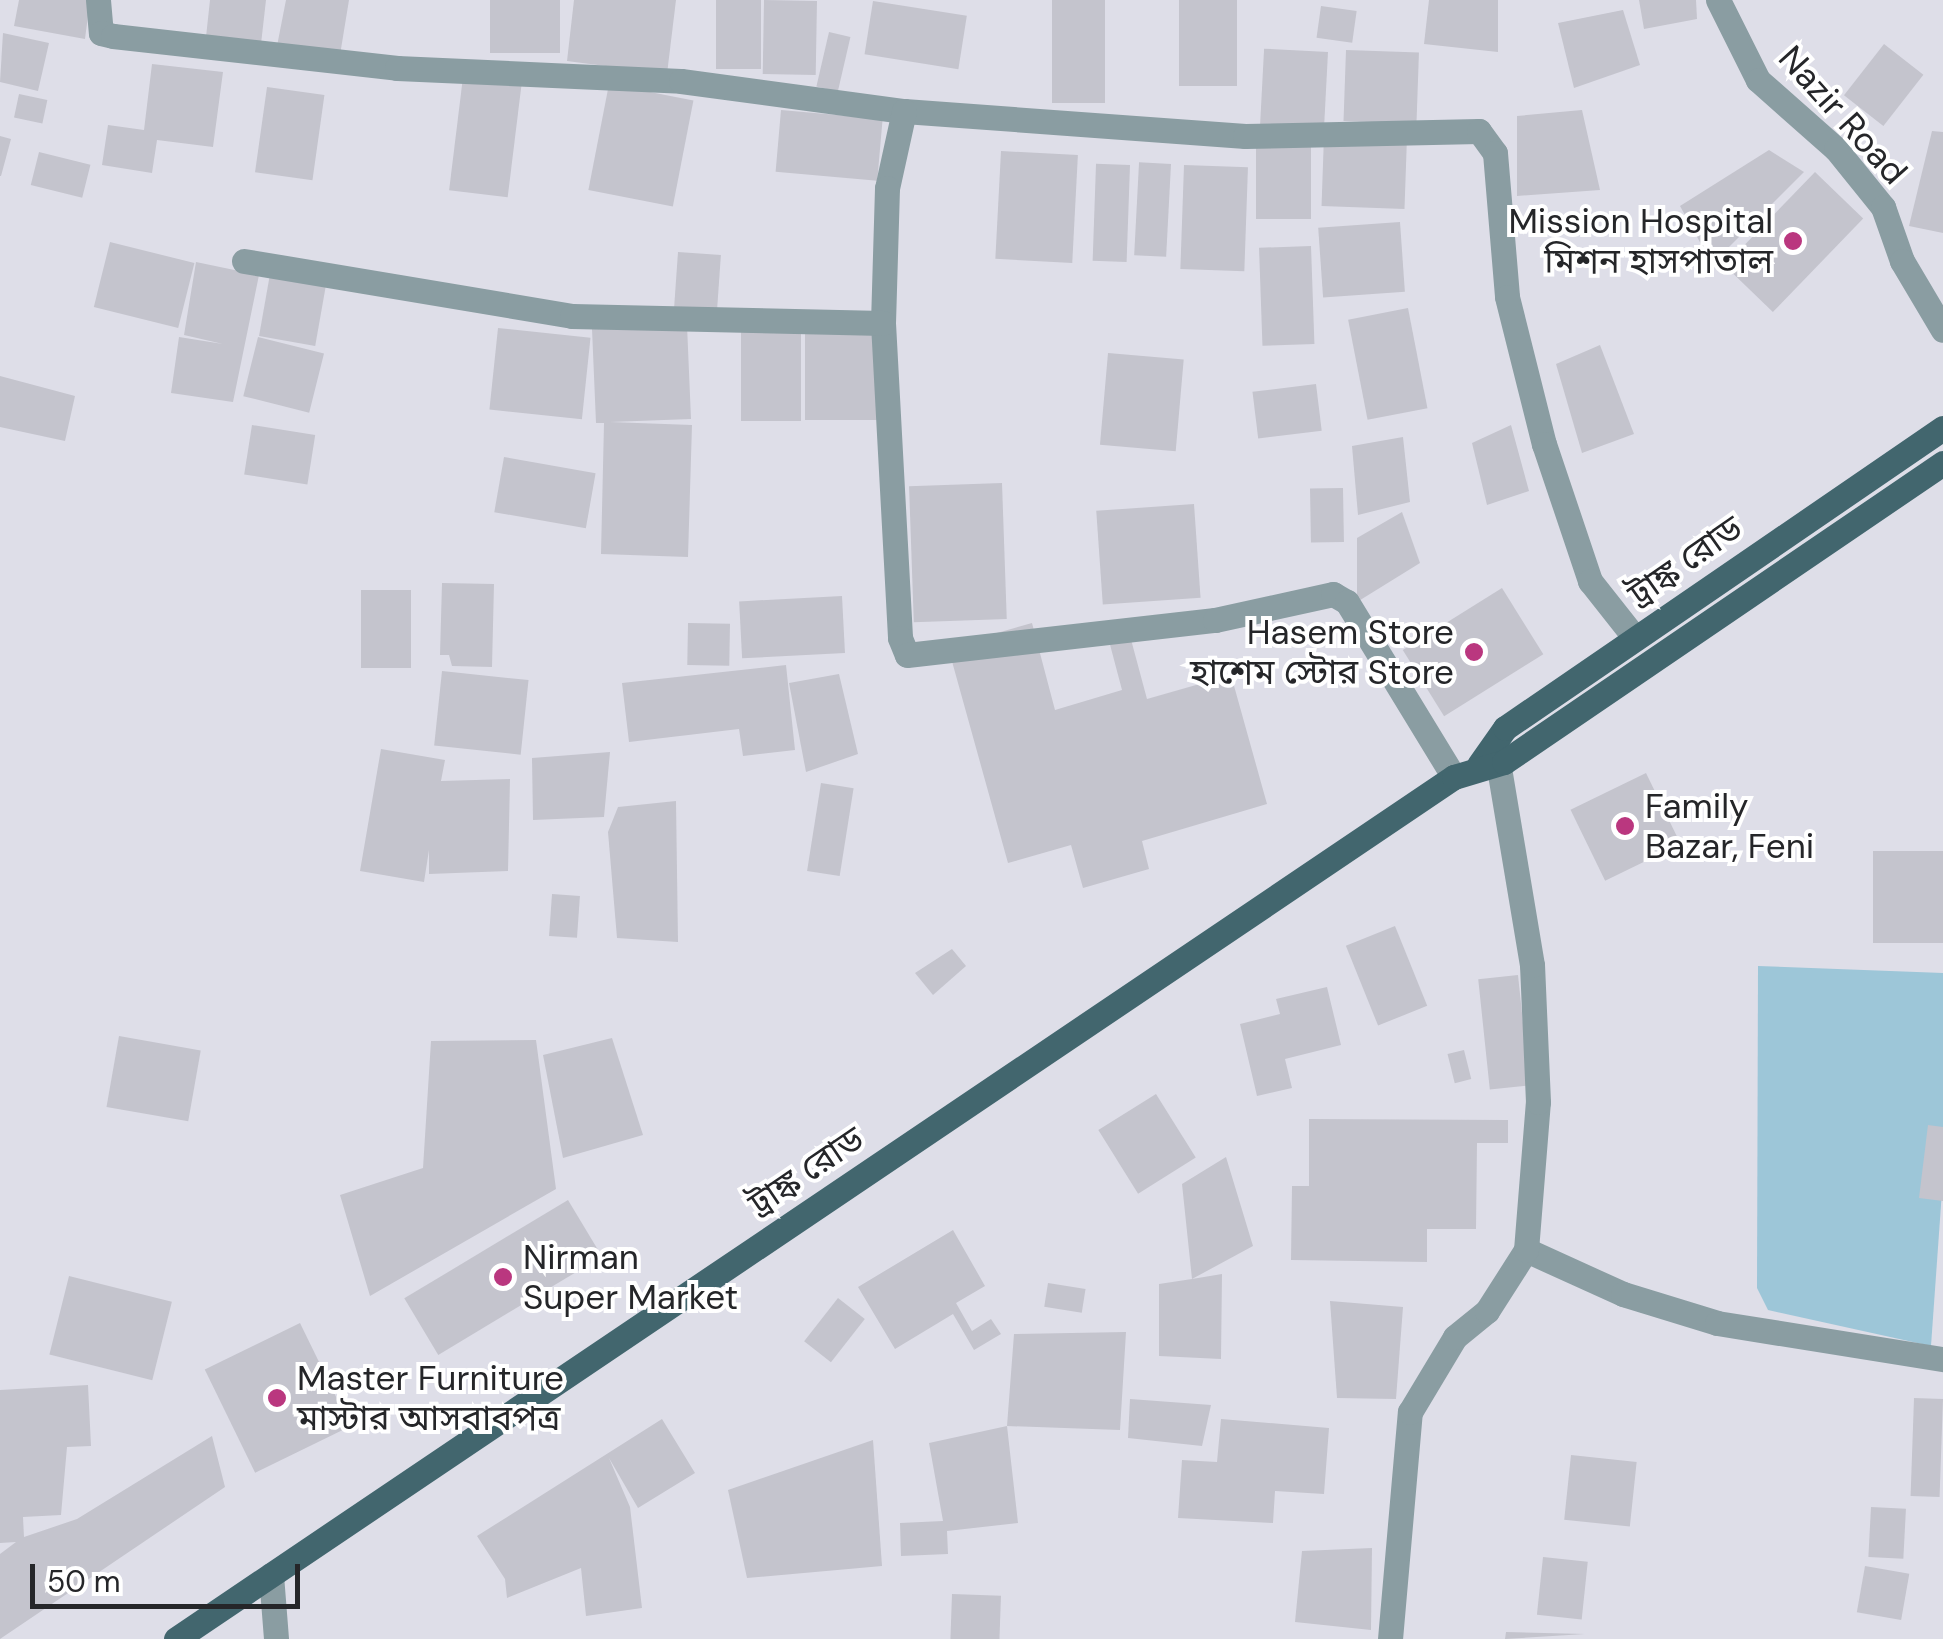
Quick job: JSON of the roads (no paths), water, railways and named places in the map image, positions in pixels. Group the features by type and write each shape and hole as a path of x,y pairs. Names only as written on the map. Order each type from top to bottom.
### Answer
{"main road":[{"name":"ট্রাঙ্ক রোড","path":"1492,756 1635,638 1943,428"},
{"name":"ট্রাঙ্ক রোড","path":"176,1639 1454,777 1943,463"}],"street":[{"path":"98,0 101,32 113,36 397,68 681,82 904,111 1172,125 1245,136 1479,132 1495,153 1508,297 1544,444 1590,581 1635,638"},
{"name":"Nazir Road","path":"1718,0 1758,80 1836,149 1883,207 1902,262 1943,330"},
{"path":"904,111 887,188 883,323 900,638 908,655 1214,620 1333,594 1347,602 1454,777"},
{"path":"244,261 572,316 883,323"},
{"path":"1390,1639 1410,1412 1455,1337 1488,1311 1526,1250 1538,1102 1533,984 1492,756"},
{"path":"1526,1250 1623,1294 1718,1323 1943,1359"},
{"path":"271,1575 276,1639"}],"water":[{"path":"1758,966 1943,973 1943,1177 1931,1346 1768,1310 1757,1288"}],"place":[{"name":"Mission Hospital মিশন হাসপাতাল","path":"1793,241"},
{"name":"Hasem Store হাশেম স্টোর Store","path":"1474,652"},
{"name":"Family Bazar, Feni","path":"1625,826"},
{"name":"Nirman Super Market","path":"503,1277"},
{"name":"Master Furniture মাস্টার আসবাবপত্র","path":"277,1398"}]}
